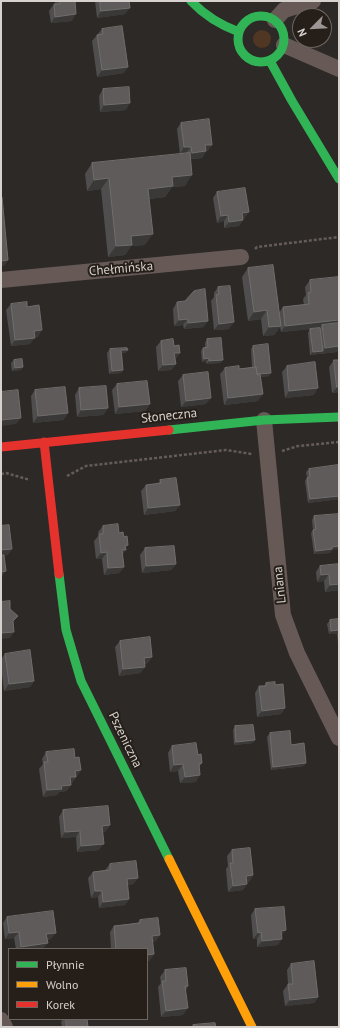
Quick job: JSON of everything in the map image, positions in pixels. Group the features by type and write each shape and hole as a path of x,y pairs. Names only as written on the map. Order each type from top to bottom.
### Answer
{"street":[{"path":"191,1 200,11 218,24 239,32"},
{"path":"275,20 284,10 313,1"},
{"path":"263,15 275,20 280,25 285,38 281,51 270,61 254,62 247,58 241,52 237,37 243,23 249,18 263,15"},
{"path":"284,45 339,69"},
{"path":"270,61 339,179"},
{"name":"Chełmińska","path":"1,280 241,257"},
{"name":"Słoneczna","path":"1,447 264,420 339,417"},
{"name":"Lniana","path":"264,420 283,615 297,653 339,738"},
{"name":"Pszeniczna","path":"44,442 66,630 81,681 252,1027"},
{"path":"1,1020 5,1027"}],"path":[{"path":"241,257 257,247 339,237"},
{"path":"280,452 298,446 339,442"},
{"path":"64,478 86,466 226,450 259,455"},
{"path":"1,474 6,473 36,480"}],"shaded area":[{"path":"262,30 269,32 271,39 269,46 262,48 255,46 253,39 255,32"}],"building":[{"path":"60,1 75,1 76,14 55,17 54,4 60,4"},
{"path":"100,1 129,1 130,8 101,11"},
{"path":"122,26 128,67 102,70 97,35 103,34 102,29"},
{"path":"129,87 130,103 104,105 103,89"},
{"path":"209,119 212,145 205,145 206,151 192,153 191,147 184,147 181,123"},
{"path":"190,153 192,175 172,177 173,186 148,189 153,234 131,236 132,245 116,246 109,178 94,180 92,163"},
{"path":"245,188 249,212 242,213 243,220 229,222 228,215 221,216 217,192"},
{"path":"1,197 8,260 1,261"},
{"path":"273,265 281,326 269,327 267,310 254,312 248,268"},
{"path":"339,277 339,320 285,326 283,307 309,304 308,293 311,292 310,280"},
{"path":"230,286 234,322 219,324 216,295 219,294 218,287"},
{"path":"205,289 208,321 188,323 188,319 179,320 177,302 185,301 194,291"},
{"path":"27,302 27,307 39,305 42,330 34,331 35,338 15,340 11,304"},
{"path":"339,323 339,346 325,348 322,325"},
{"path":"320,328 323,351 313,352 310,329"},
{"path":"221,338 223,360 209,361 209,358 204,359 203,348 208,347 207,339"},
{"path":"173,339 174,346 179,345 180,353 174,353 176,364 163,365 161,341"},
{"path":"268,344 271,373 257,374 253,346"},
{"path":"127,348 128,350 121,350 123,370 112,371 110,349"},
{"path":"22,359 23,367 15,368 14,360"},
{"path":"334,360 339,360 339,387 337,387"},
{"path":"315,362 318,388 289,391 287,366"},
{"path":"239,366 239,369 256,367 257,375 260,374 263,394 228,398 225,368"},
{"path":"208,372 211,398 186,401 183,375"},
{"path":"147,381 150,404 119,407 117,384"},
{"path":"106,386 108,408 81,410 79,388"},
{"path":"65,387 68,413 38,416 35,390"},
{"path":"18,390 21,418 1,420 1,392"},
{"path":"338,465 339,496 310,499 307,478 310,477 309,469"},
{"path":"176,478 180,505 148,508 146,485 161,483 160,480"},
{"path":"339,514 339,546 332,547 332,549 316,551 313,530 316,529 314,516"},
{"path":"118,524 119,533 123,532 124,537 127,536 128,545 125,546 126,550 122,550 124,567 108,568 107,552 101,553 99,534 103,534 103,526"},
{"path":"9,525 12,549 1,550 1,526"},
{"path":"174,546 176,564 146,566 145,548"},
{"path":"1,555 4,555 6,571 1,572"},
{"path":"339,564 339,584 330,585 329,574 321,575 320,566"},
{"path":"10,601 10,609 18,616 13,621 14,632 1,633 1,602"},
{"path":"339,619 339,630 331,631 330,620"},
{"path":"150,637 152,657 144,658 145,667 123,669 120,641"},
{"path":"30,650 34,681 9,684 5,654"},
{"path":"275,682 275,685 283,684 285,708 262,711 259,686 266,686 266,683"},
{"path":"253,725 255,740 236,742 235,726"},
{"path":"290,731 291,745 304,743 306,763 273,767 270,733"},
{"path":"196,743 198,755 201,754 202,763 199,764 200,775 185,777 183,764 174,765 172,746"},
{"path":"74,749 75,758 79,757 81,770 75,771 76,777 70,777 71,785 61,786 62,789 47,790 44,762 48,762 46,752"},
{"path":"108,806 110,825 102,826 104,844 81,846 80,831 65,832 63,810"},
{"path":"250,848 253,875 246,876 247,884 233,886 230,863 233,863 232,850"},
{"path":"136,861 138,878 127,879 129,899 103,902 102,891 95,891 93,872 110,870 110,864"},
{"path":"284,907 286,930 281,931 282,939 262,941 261,932 258,933 255,909"},
{"path":"53,911 56,933 46,934 48,943 21,947 19,932 9,933 7,917"},
{"path":"158,918 160,935 152,936 154,954 148,955 148,948 116,948 114,926 140,923 140,920"},
{"path":"314,961 318,997 290,1000 288,984 293,984 291,964"},
{"path":"186,968 188,986 185,986 188,1008 166,1011 162,981 166,981 165,970"},
{"path":"66,1020 87,1020 88,1027 67,1027"},
{"path":"215,1023 216,1027 193,1027 193,1025"}],"traffic: fast":[{"path":"191,1 213,20 239,32"},
{"path":"266,16 278,22 283,30 284,39 283,48 278,56 270,61 256,62 244,56 239,48 238,34 244,22 252,17 266,16"},
{"path":"270,61 339,179"},
{"path":"169,430 264,420 339,417"},
{"path":"59,574 66,630 81,681 169,859"}],"traffic: slow":[{"path":"169,859 252,1027"}],"traffic: jam":[{"path":"1,447 169,430"},
{"path":"44,442 59,574"}]}
